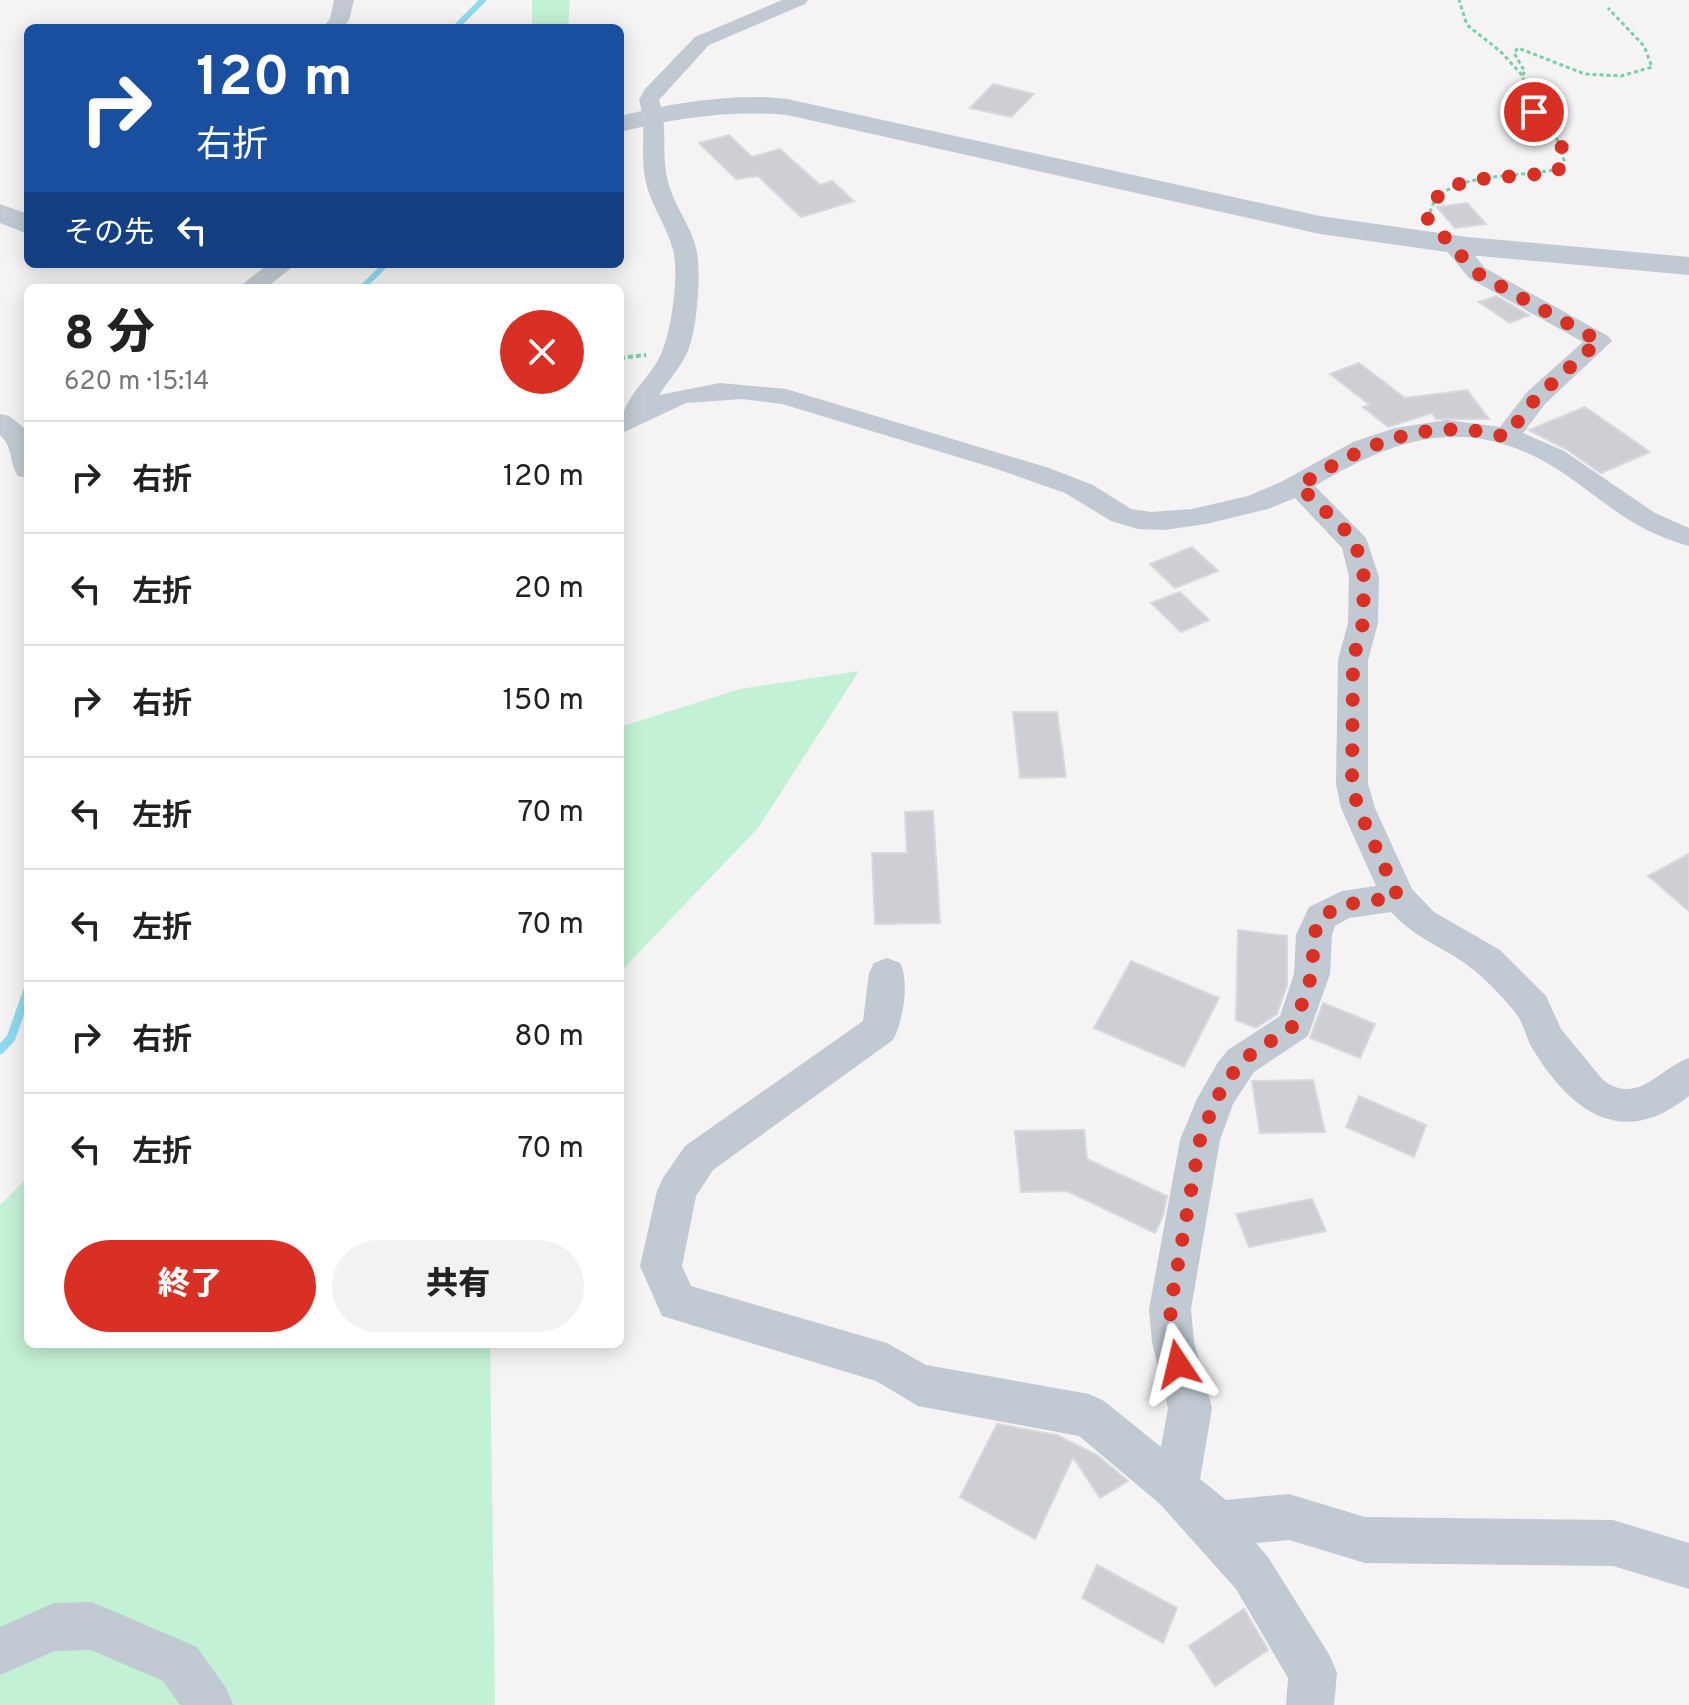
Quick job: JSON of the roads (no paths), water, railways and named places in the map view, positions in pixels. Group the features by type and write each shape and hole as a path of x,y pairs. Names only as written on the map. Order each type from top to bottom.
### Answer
{"street":[{"path":"336,24 344,0"},
{"path":"637,120 655,88 702,41 798,0"},
{"path":"637,120 714,105 787,107 1320,225 1468,246 1689,266"},
{"path":"625,423 675,352 685,297 685,249 660,196 652,155 637,120"},
{"path":"0,212 24,223"},
{"path":"1458,250 1477,273 1599,341 1536,398 1506,437"},
{"path":"256,284 278,268"},
{"path":"625,423 675,399 708,390 735,389 764,393 1076,488 1119,515 1143,521 1242,507 1280,495 1332,464 1400,435 1444,428 1506,437 1563,462 1649,525 1689,537"},
{"path":"12,436 24,462"},
{"path":"1299,486 1356,545 1364,577 1363,623 1353,660 1352,784 1358,808 1398,897 1422,922 1487,960 1533,1007 1546,1038 1590,1092 1602,1101 1634,1107 1655,1101 1689,1074"},
{"path":"1176,1489 1190,1408 1173,1342 1170,1309 1200,1140 1231,1073 1241,1061 1295,1025 1312,974 1314,935 1321,917 1342,905 1398,897"},
{"path":"887,973 880,1029 699,1158 677,1191 661,1266 677,1302 887,1364 918,1385 1089,1416 1219,1524 1289,1517 1365,1540 1613,1543 1689,1566"},
{"path":"1176,1489 1252,1573 1313,1673 1310,1705"},
{"path":"0,1651 54,1627 92,1626 180,1664 209,1705"}],"waterway":[{"path":"459,24 483,0"},
{"path":"366,284 382,268"},
{"path":"0,1050 11,1038 24,1001"}]}
